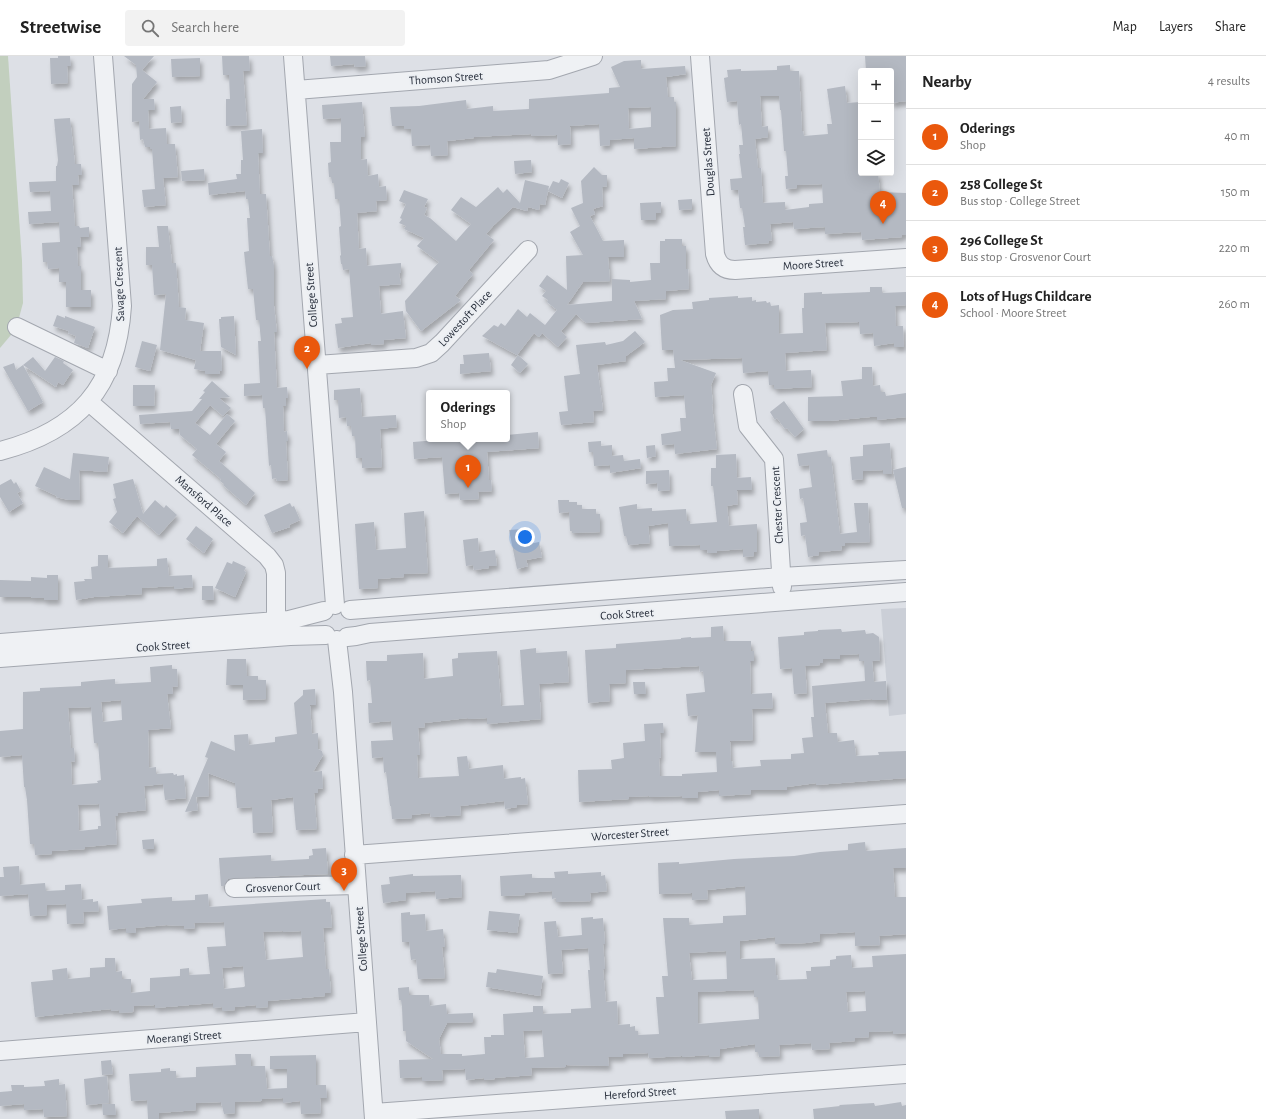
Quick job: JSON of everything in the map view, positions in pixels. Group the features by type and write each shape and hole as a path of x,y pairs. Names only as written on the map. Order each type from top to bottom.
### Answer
{"street":[{"name":"Savage Crescent","path":"0,451 46,435 62,425 89,402 108,371 118,341 122,306 103,56"},
{"name":"College Street","path":"294,56 337,609"},
{"name":"Thomson Street","path":"296,90 549,70 593,56"},
{"name":"Douglas Street","path":"700,56 715,254 716,259 721,266"},
{"name":"Lowestoft Place","path":"317,365 416,358 431,353 528,250"},
{"name":"Moore Street","path":"721,266 727,269 735,270 906,258"},
{"path":"17,327 108,371"},
{"name":"Chester Crescent","path":"743,394 748,426 774,459 781,577 784,602"},
{"name":"Mansford Place","path":"89,402 267,556 274,565 276,573 264,627"},
{"name":"Cook Street","path":"3,650 264,627 337,609 781,577 906,570"},
{"name":"Cook Street","path":"264,627 337,637 356,636 370,633 906,592"},
{"path":"337,609 353,614 355,624 354,628 337,637 321,626 320,621 337,609"},
{"name":"College Street","path":"337,637 343,692 374,1116"},
{"name":"Worcester Street","path":"354,855 906,814"},
{"name":"Grosvenor Court","path":"234,888 357,885"},
{"name":"Moerangi Street","path":"0,1051 367,1022"},
{"name":"Hereford Street","path":"374,1116 906,1074"}],"shaded area":[{"path":"906,608 906,714 889,716 881,609"}],"green space":[{"path":"0,56 8,56 22,261 23,303 16,329 0,348"}],"building":[{"path":"58,56 70,56 71,66 67,66 68,83 51,84 50,58 58,58"},
{"path":"124,56 154,56 142,70 157,82 143,99 154,99 155,110 148,110 149,129 166,128 167,144 175,144 178,177 163,178 166,205 144,207 142,190 155,189 152,149 150,149 150,147 145,147 143,139 140,140 139,121 132,122 132,84 137,77 136,65"},
{"path":"222,56 249,56 250,71 243,71 247,125 226,126 226,99 230,99 229,75 223,75"},
{"path":"330,56 365,56 366,66 355,67 354,64 331,66"},
{"path":"865,56 906,56 906,101 894,103 894,68 866,68"},
{"path":"200,58 200,76 172,77 171,59"},
{"path":"641,60 641,69 685,66 686,74 666,77 668,97 674,97 674,102 676,102 676,146 634,149 634,138 610,140 610,145 600,146 599,124 570,126 571,144 558,145 557,135 532,136 531,134 474,137 447,141 448,155 431,156 430,145 412,146 411,129 404,129 404,126 392,126 390,107 419,106 466,100 467,109 493,106 493,111 529,109 529,99 609,93 609,88 620,87 611,67 624,61","holes":["651,107 651,127 629,129 628,108"]},
{"path":"790,65 790,71 799,71 802,131 804,136 828,134 827,124 832,124 827,89 845,86 847,103 858,102 858,176 878,176 880,192 906,193 906,235 902,235 902,237 862,240 861,232 825,234 825,227 794,229 793,222 770,224 772,240 769,241 769,243 745,245 743,227 745,227 742,208 740,208 738,190 731,190 730,179 742,178 739,154 739,145 743,145 741,124 739,125 737,101 727,102 724,78 728,77 727,70 777,70 777,66","holes":["760,96 779,96 788,176 785,176 786,189 797,188 797,185 822,184 823,203 809,204 809,207 785,210 785,202 763,203 761,168 758,168 755,139 768,137 768,126 762,127"]},
{"path":"362,102 365,137 361,137 361,160 367,159 368,176 378,174 379,187 386,186 387,200 376,201 377,211 357,213 359,249 366,248 367,266 401,263 401,273 399,273 401,284 379,286 381,314 403,311 406,338 384,340 384,344 371,345 371,343 338,348 335,324 342,323 341,318 353,317 349,269 343,270 340,256 339,227 341,226 339,199 335,199 334,183 332,183 331,177 329,177 328,163 331,162 330,142 341,142 341,118 323,119 322,105"},
{"path":"181,106 182,122 171,123 170,107"},
{"path":"70,118 75,164 81,164 82,175 78,175 79,185 72,185 75,226 79,226 80,228 89,227 89,237 80,237 81,247 77,247 78,266 81,266 81,290 91,290 91,307 66,307 66,282 59,282 59,268 48,269 47,262 43,262 42,243 60,242 59,222 29,224 28,212 51,211 50,191 30,192 29,182 56,181 56,166 58,160 54,119"},
{"path":"262,129 263,153 258,153 260,194 266,194 270,256 272,256 274,266 274,306 277,332 274,332 277,388 287,387 288,398 286,398 286,406 283,406 284,432 287,431 288,441 286,441 288,480 277,481 276,478 272,479 271,465 269,466 265,408 263,408 262,395 244,396 244,384 260,383 258,341 261,341 259,320 256,320 253,289 248,289 244,252 249,251 247,218 250,218 248,199 246,199 245,191 209,195 208,183 237,179 236,174 241,174 241,160 243,160 241,131"},
{"path":"531,160 532,172 515,174 514,161"},
{"path":"594,167 602,175 607,175 607,186 602,187 603,206 593,209 595,214 590,216 603,241 624,240 624,257 608,257 610,281 583,282 567,305 612,301 612,279 630,280 630,282 651,280 650,263 660,263 660,241 665,241 665,239 682,239 682,246 686,246 686,269 688,269 689,289 666,291 666,299 634,301 642,319 586,323 576,314 561,331 567,337 558,347 542,333 539,337 534,333 517,355 482,336 494,325 498,327 501,323 505,326 518,309 527,317 530,313 545,325 557,310 542,296 546,291 539,286 547,275 567,290 566,256 583,255 570,232 580,226 571,208 583,203 581,181"},
{"path":"204,169 205,180 182,181 181,171"},
{"path":"561,179 569,183 562,198 548,191 553,181 559,183"},
{"path":"525,180 549,186 545,205 540,204 539,210 528,207 527,211 513,207 493,226 486,234 494,240 469,270 473,274 455,296 461,300 421,331 406,311 405,301 439,262 417,246 424,238 404,229 406,226 399,223 402,219 400,218 406,204 399,201 404,190 428,199 424,207 427,208 424,215 430,218 456,241 471,224 451,210 461,197 476,207 498,187 503,193 507,189 520,203"},
{"path":"692,199 692,209 679,210 678,200"},
{"path":"661,202 661,213 656,213 656,220 641,220 640,203"},
{"path":"157,226 168,226 172,263 176,263 179,307 186,308 185,320 204,323 200,351 221,351 222,371 219,371 220,374 205,374 205,371 194,369 196,360 160,350 166,294 154,295 152,265 146,265 146,247 159,247"},
{"path":"870,287 882,287 882,293 906,292 906,305 895,306 896,326 903,326 904,347 894,347 894,343 874,346 873,333 860,334 859,322 825,323 827,350 785,353 786,371 811,370 812,387 774,389 774,385 769,385 768,371 743,373 742,358 680,360 716,373 711,385 717,449 675,454 674,444 662,445 661,434 681,431 680,418 686,418 684,395 655,397 654,382 668,381 667,368 675,368 673,350 662,350 660,315 673,310 693,309 692,302 709,300 709,298 738,296 738,298 752,297 752,301 756,300 756,302 770,302 771,306 779,305 779,334 803,333 802,308 804,308 804,293 822,292 822,294 870,292"},
{"path":"57,315 65,318 65,316 95,327 88,348 74,343 76,336 68,333 69,331 53,326"},
{"path":"234,316 236,355 221,347 219,319 221,319 221,317"},
{"path":"635,331 645,342 626,356 626,361 597,365 603,410 593,411 594,422 561,425 559,412 568,411 564,376 580,374 576,345 605,342 606,345 623,341"},
{"path":"142,341 157,345 150,371 135,367"},
{"path":"489,353 491,371 460,374 460,364 464,364 463,355"},
{"path":"518,355 528,364 520,373 511,365"},
{"path":"33,357 45,371 55,357 64,361 63,363 73,370 63,385 58,382 56,387 23,365"},
{"path":"14,363 16,370 23,365 43,402 28,411 3,367"},
{"path":"862,367 872,367 873,386 880,385 881,392 885,392 886,396 906,393 906,417 877,420 877,417 870,417 829,421 808,421 808,397 843,396 841,381 862,379"},
{"path":"212,381 230,397 219,398 231,408 223,416 210,405 195,423 210,435 227,414 235,421 216,444 226,452 219,461 255,493 246,505 223,485 224,484 220,481 221,479 192,455 197,449 180,435 179,429 171,429 170,422 140,424 139,415 192,411 202,399 199,399 205,392 203,391"},
{"path":"133,385 155,385 154,406 133,406"},
{"path":"360,388 362,417 396,415 397,427 380,429 382,467 362,468 362,458 356,458 355,436 352,436 351,426 347,426 346,417 339,418 338,400 334,400 334,390"},
{"path":"784,401 804,429 795,437 787,428 785,429 777,418 775,420 770,412"},
{"path":"538,432 539,448 487,452 489,480 491,480 492,491 478,492 479,499 460,500 459,493 445,494 442,457 414,459 413,442 510,442 510,435"},
{"path":"601,441 601,446 612,445 612,456 623,455 624,461 640,459 641,468 610,473 610,465 594,466 593,452 589,452 588,442"},
{"path":"890,443 892,474 883,474 883,470 863,471 863,479 852,480 850,457 863,456 863,445"},
{"path":"655,445 656,456 647,458 646,446"},
{"path":"827,450 828,457 831,457 840,534 857,532 854,503 868,503 870,542 845,543 845,546 841,546 842,550 819,552 819,555 808,557 805,535 801,536 800,523 807,522 803,498 800,499 799,489 812,487 809,465 799,466 797,454"},
{"path":"73,453 109,457 107,472 79,470 80,500 69,500 56,497 57,496 35,486 44,467 70,479"},
{"path":"736,454 737,478 751,477 752,490 737,490 738,504 727,506 729,526 757,524 757,552 754,552 754,556 743,557 743,549 708,553 707,550 700,550 700,545 669,546 668,523 648,526 650,543 628,545 626,536 624,536 619,507 637,504 637,509 652,508 652,511 686,509 687,521 690,521 690,524 717,522 713,486 711,486 711,468 716,468 716,455"},
{"path":"906,467 906,508 902,508 893,470"},
{"path":"669,470 670,490 658,491 657,483 646,484 646,471"},
{"path":"11,479 14,484 16,482 21,491 17,493 23,503 9,512 0,497 0,485"},
{"path":"133,479 143,514 155,500 164,508 166,505 177,515 159,535 137,516 123,533 109,522 117,512 113,499 116,498 113,484"},
{"path":"558,500 577,502 577,505 582,505 582,509 596,509 596,514 600,514 600,532 572,533 572,531 570,531 569,512 559,513"},
{"path":"290,503 292,507 294,506 300,520 289,525 290,527 272,533 264,515"},
{"path":"424,511 428,573 404,574 404,577 378,579 378,588 359,589 355,524 374,522 376,550 406,548 404,513"},
{"path":"196,526 213,539 204,553 186,539"},
{"path":"523,529 524,545 539,542 542,557 526,560 528,566 517,569 509,530"},
{"path":"478,538 479,552 495,550 497,566 489,566 489,568 474,570 473,565 466,566 463,540"},
{"path":"98,555 108,555 108,568 157,566 157,559 167,558 169,576 192,575 193,587 174,589 174,586 142,588 142,594 94,597 76,600 74,582 85,581 84,579 92,579 91,567 98,566"},
{"path":"233,561 246,567 244,571 246,572 235,597 215,588 227,562 232,564"},
{"path":"47,575 58,575 58,600 44,600 44,598 31,598 32,597 0,597 0,580 31,581 31,577 47,578"},
{"path":"202,586 213,586 214,600 202,600"},
{"path":"723,626 724,641 751,641 751,651 754,651 754,661 750,661 751,694 772,693 773,708 752,709 753,740 730,741 731,761 733,768 761,766 760,760 791,759 791,754 804,753 802,738 813,737 811,717 814,717 812,686 865,681 864,661 859,661 859,654 840,655 840,659 823,659 823,663 819,663 820,665 805,666 807,693 794,694 792,668 780,669 778,637 804,635 804,632 818,630 841,629 842,632 865,630 866,634 873,633 879,637 880,660 872,661 874,682 886,681 887,700 872,699 825,703 828,733 837,733 838,742 854,740 856,756 879,755 878,752 906,751 906,778 816,785 816,783 787,787 787,790 751,790 751,794 719,796 719,790 698,792 698,798 682,798 682,796 649,796 629,797 629,799 579,802 578,770 612,769 611,760 624,758 623,743 645,741 644,724 663,723 664,733 660,733 660,776 682,776 682,774 717,772 716,752 695,752 698,715 688,716 686,694 705,692 703,671 700,672 699,666 626,670 626,683 609,684 610,701 588,703 585,650 616,648 616,644 691,637 711,637 711,627"},
{"path":"536,648 536,653 567,651 569,682 539,684 541,719 487,724 487,718 468,718 424,723 425,727 418,728 420,755 417,755 418,778 459,776 457,757 467,756 469,769 503,765 504,779 525,778 528,804 517,805 517,807 505,809 504,801 460,806 461,815 431,817 430,813 412,815 412,818 392,819 386,772 384,773 383,757 372,758 371,741 393,740 391,721 369,723 368,703 372,703 370,680 367,681 366,661 387,661 387,655 423,653 424,679 453,676 452,659 458,658 458,653 497,651 501,706 524,705 520,650"},
{"path":"227,659 246,659 247,676 258,676 258,680 266,680 266,699 243,700 243,685 226,685"},
{"path":"172,665 172,669 177,669 178,686 172,687 173,694 167,694 171,728 148,730 149,768 156,767 156,774 173,773 174,775 177,774 177,776 184,775 186,798 165,800 163,784 144,786 146,810 118,813 118,816 115,816 117,844 85,847 85,849 52,851 52,854 35,855 34,844 30,844 22,755 0,757 0,731 23,729 23,692 40,691 40,688 81,686 81,682 102,680 115,679 115,684 151,682 150,667","holes":["121,700 122,720 103,722 101,702","91,707 94,743 98,743 101,780 97,781 98,783 72,785 71,762 75,761 74,748 71,748 68,708","99,804 101,826 98,826 98,829 79,831 78,805"]},
{"path":"633,682 645,682 646,694 634,694"},
{"path":"315,689 316,705 310,705 312,734 318,733 318,749 322,751 323,755 313,772 322,771 323,788 318,789 318,793 314,793 317,829 296,830 293,797 271,800 273,832 253,833 252,807 237,808 235,783 208,773 209,796 196,797 198,810 185,812 208,758 205,757 211,741 235,751 234,735 248,734 249,745 275,742 275,737 297,734 294,703 303,695 303,690"},
{"path":"154,839 154,849 143,849 142,840"},
{"path":"865,842 866,851 906,848 906,868 893,868 895,897 906,897 906,934 879,936 880,945 855,946 855,932 820,934 820,941 806,943 775,944 775,937 740,941 740,959 775,958 776,975 778,980 807,979 806,971 811,971 811,967 830,966 830,960 836,959 836,956 851,955 852,968 873,967 872,956 906,954 906,1033 893,1034 893,1031 869,1032 869,1037 855,1038 855,1041 829,1043 830,1049 812,1050 811,1043 779,1045 780,1056 759,1057 758,1052 755,1052 755,1044 720,1049 720,1056 709,1057 709,1055 649,1058 648,1053 623,1054 623,1057 608,1057 609,1066 566,1065 566,1067 531,1068 532,1075 494,1078 495,1079 484,1080 484,1078 466,1080 465,1069 442,1070 443,1080 422,1081 422,1077 400,1078 399,1060 433,1059 406,1041 406,1031 403,1031 402,1007 401,1000 399,1000 398,988 409,987 409,995 429,995 430,1006 446,1004 447,1014 473,1013 473,1022 447,1023 439,1039 441,1054 462,1054 462,1056 485,1054 484,1037 491,1037 491,1035 504,1035 503,1014 533,1012 533,1006 543,1006 543,1014 571,1013 571,1009 591,1008 588,948 561,950 563,973 548,974 544,922 556,921 558,937 582,935 581,918 603,918 605,969 603,969 606,1002 617,1001 618,1025 630,1024 630,1027 635,1026 635,1031 638,1031 638,1035 659,1034 656,997 664,997 662,976 668,976 663,918 689,918 689,925 723,923 723,916 746,915 746,911 745,886 707,890 708,899 692,900 692,893 659,894 658,863 679,862 679,864 794,856 848,850 848,844","holes":["726,951 727,979 692,980 689,953","754,990 754,997 758,997 759,1019 698,1024 698,992","865,991 866,1011 848,1012 846,992","542,1030 544,1057 525,1058 523,1031"]},
{"path":"326,848 328,874 234,878 228,879 224,886 221,886 219,858 271,855 271,861 309,859 309,856 313,855 312,849"},
{"path":"19,866 20,885 45,883 46,891 65,890 65,885 81,884 82,900 93,899 93,902 98,901 99,911 83,912 84,923 67,924 66,904 47,905 47,915 30,916 28,894 0,896 0,877 4,877 3,867"},
{"path":"568,871 568,874 601,872 601,876 605,875 607,891 590,893 591,901 556,902 556,898 552,899 552,891 525,893 525,895 501,896 500,876 532,874 532,878 555,878 554,872"},
{"path":"413,874 413,876 461,875 462,897 436,899 435,891 406,893 406,900 383,903 381,885 390,884 389,877"},
{"path":"208,894 209,907 326,899 326,902 330,902 332,927 323,928 326,969 329,969 331,993 325,993 325,996 268,1001 268,1007 256,1008 256,1005 235,1007 235,1010 222,1011 222,1007 213,1008 213,1003 155,1008 155,1005 134,1006 133,1012 119,1013 119,1010 111,1011 111,1009 35,1017 31,982 53,980 52,970 67,968 68,979 90,977 90,968 105,967 105,958 115,958 116,972 122,971 122,979 131,979 131,993 150,991 150,978 180,976 180,969 189,968 189,975 210,974 207,947 226,946 224,922 194,923 195,928 184,929 184,926 166,925 135,928 136,933 126,933 126,928 109,930 107,906 142,903 141,899 172,897 172,901 195,900 195,895","holes":["301,931 303,957 266,960 263,932","243,966 245,986 224,989 222,968"]},
{"path":"489,911 520,914 517,933 487,930"},
{"path":"410,912 410,915 425,914 426,931 443,929 445,947 442,947 445,978 418,979 416,959 411,960 409,942 402,942 401,913"},
{"path":"497,969 543,976 540,996 486,987 488,972 496,973"},
{"path":"235,1054 251,1054 251,1066 265,1066 267,1089 287,1088 287,1069 270,1069 270,1056 316,1055 316,1085 326,1085 327,1098 320,1098 321,1113 301,1114 300,1101 283,1103 283,1098 262,1099 262,1101 235,1102 235,1113 224,1114 221,1102 196,1103 196,1110 159,1113 159,1119 148,1119 147,1100 131,1101 129,1074 161,1072 161,1069 170,1068 170,1071 176,1071 176,1078 196,1077 196,1067 236,1065"},
{"path":"111,1060 113,1074 102,1075 101,1061"},
{"path":"107,1076 109,1103 86,1105 84,1079"},
{"path":"59,1079 59,1085 65,1084 67,1116 44,1117 43,1109 24,1110 24,1104 0,1106 0,1092 12,1091 11,1085 24,1085 24,1087 45,1086 44,1081"},
{"path":"901,1102 902,1106 906,1105 906,1119 814,1119 813,1109 840,1106 839,1105 874,1103 875,1106"},
{"path":"102,1104 115,1104 116,1115 103,1115"},
{"path":"759,1109 759,1119 726,1119 725,1111"}],"place":[{"name":"Lots of Hugs Childcare","path":"883,224"},
{"name":"258 College St","path":"307,369"},
{"name":"Oderings","path":"468,488"},
{"name":"296 College St","path":"344,891"}]}
